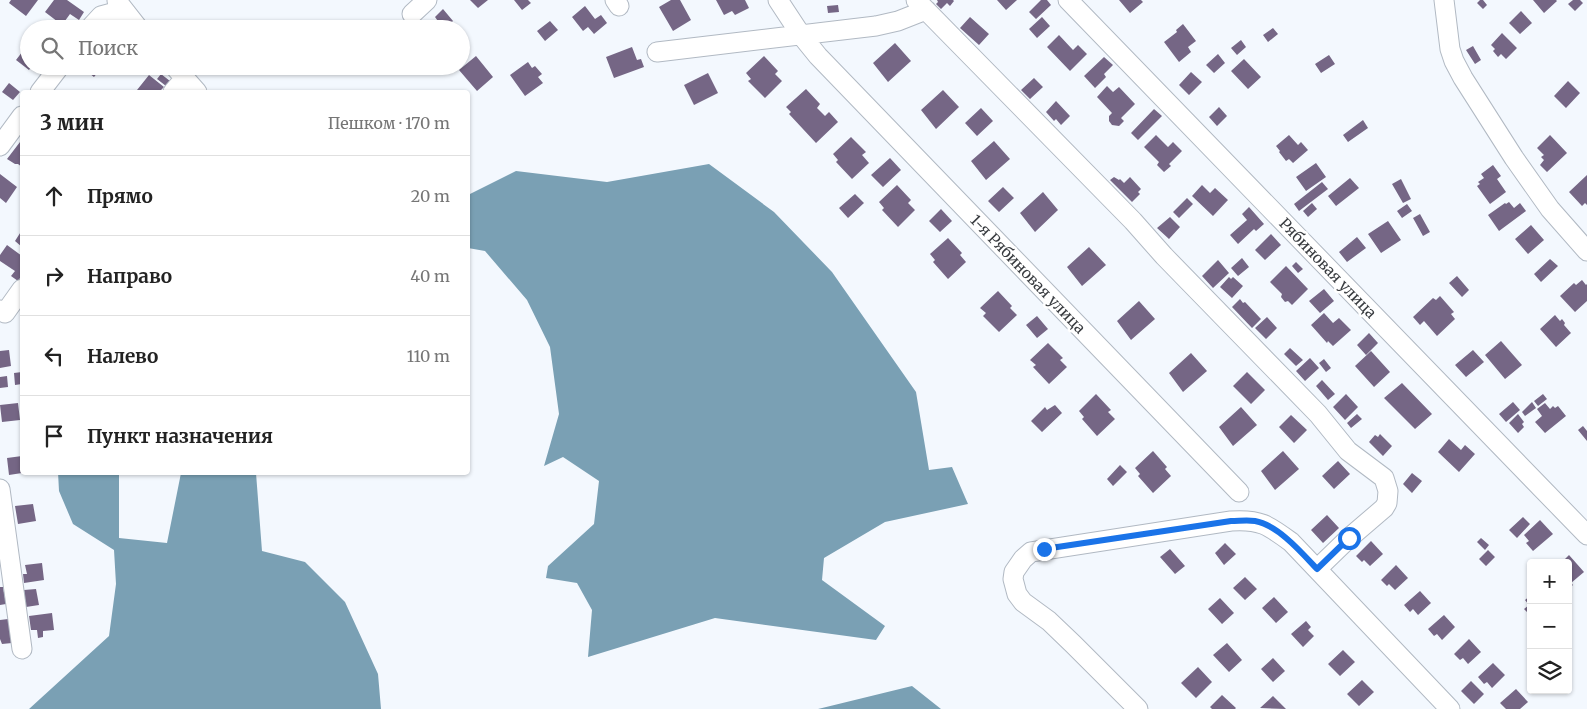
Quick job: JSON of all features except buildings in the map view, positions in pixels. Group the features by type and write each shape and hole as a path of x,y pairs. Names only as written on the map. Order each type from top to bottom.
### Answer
{"street":[{"path":"412,14 427,0"},
{"name":"1-я Рябиновая улица","path":"778,0 801,35 818,56 1238,492"},
{"name":"Рябиновая улица","path":"1068,0 1587,535"},
{"path":"1444,0 1450,50 1463,78 1514,158 1550,209 1587,251"},
{"path":"97,20 120,5 132,20"},
{"path":"657,52 898,22 921,5 1133,221 1164,256 1318,414 1348,451 1384,478 1388,491 1387,503 1384,508 1317,569"},
{"path":"42,90 53,75"},
{"path":"0,146 20,119"},
{"path":"2,311 20,291"},
{"path":"0,489 22,649"},
{"path":"1138,709 1074,644 1023,602 1017,594 1013,580 1017,566 1031,552 1244,520 1256,521 1268,526 1291,542 1450,709"}],"water":[{"path":"709,164 774,212 832,272 916,392 929,470 952,467 968,504 885,522 824,558 822,580 885,626 876,640 715,618 588,657 592,610 577,583 546,578 548,566 594,524 599,481 563,457 544,466 559,414 550,347 527,300 485,251 470,248 470,194 516,171 607,182"},
{"path":"58,475 119,475 119,538 167,543 181,475 256,475 262,551 305,562 345,602 378,674 381,709 29,709 109,636 116,584 114,550 73,524 59,491"},
{"path":"912,686 941,709 818,709"}],"route":[{"path":"1044,549 1244,520 1256,521 1268,526 1291,542 1317,569 1349,538"}]}
